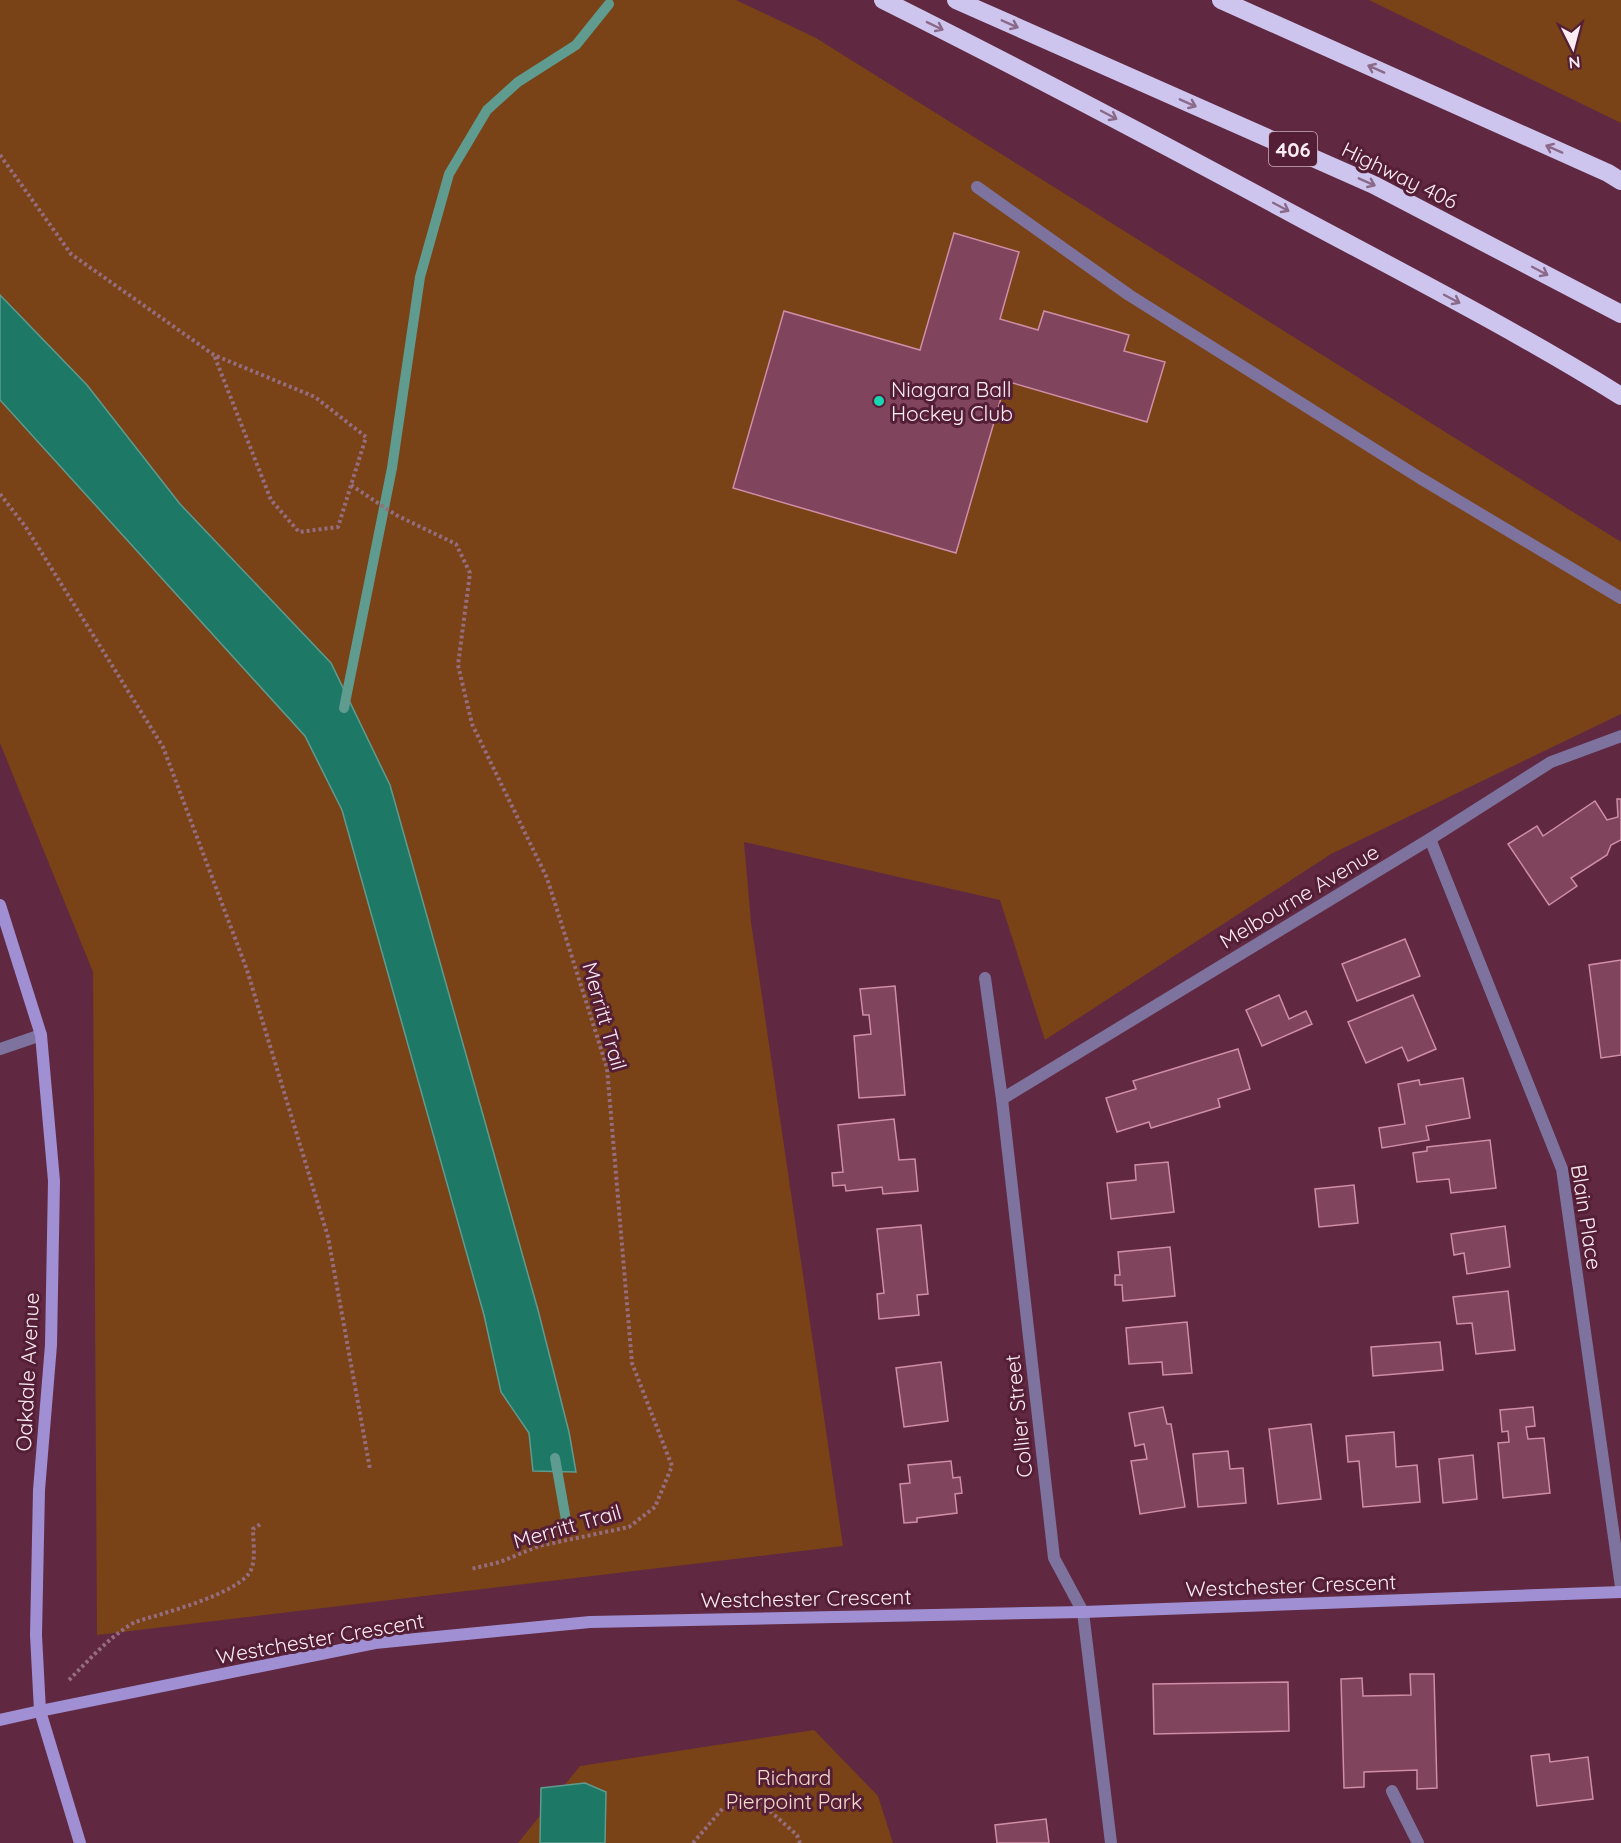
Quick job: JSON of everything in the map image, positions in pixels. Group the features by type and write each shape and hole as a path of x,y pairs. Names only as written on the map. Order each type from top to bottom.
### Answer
{"highway":[{"path":"883,0 1024,70 1393,267 1555,355 1621,396"},
{"name":"Highway 406","path":"956,0 1374,185 1621,314"},
{"path":"1221,0 1617,178"}],"main road":[{"name":"Oakdale Avenue","path":"0,905 41,1035 54,1181 51,1345 39,1501 36,1635 40,1711 80,1843"},
{"name":"Westchester Crescent","path":"0,1720 375,1643 591,1622 1083,1612 1621,1590"}],"street":[{"path":"977,187 1129,295 1420,478 1621,598"},
{"name":"Melbourne Avenue","path":"1002,1099 1430,839 1551,762 1621,736"},
{"name":"Blain Place","path":"1430,839 1562,1169 1621,1590"},
{"name":"Collier Street","path":"985,978 1002,1099 1054,1558 1083,1612 1111,1843"},
{"path":"0,1049 41,1035"},
{"path":"1392,1791 1418,1843"}],"path":[{"path":"0,155 71,254 214,355 315,398 366,437 338,526 299,532 271,500 214,355"},
{"name":"Merritt Trail","path":"351,485 396,515 456,544 470,573 458,665 472,724 548,878 607,1068 632,1363 672,1466 655,1507 629,1527 539,1546 500,1562 471,1569"},
{"path":"0,494 25,526 164,747 247,970 328,1237 370,1469"},
{"path":"102,1647 122,1629 135,1622 219,1594 243,1581 250,1571 254,1558 253,1529 262,1523"},
{"path":"693,1843 723,1808 762,1804 797,1835 800,1843"}],"green space":[{"path":"0,0 736,0 816,38 1621,542 1621,714 1331,854 1045,1040 1000,900 744,842 751,922 843,1546 97,1635 93,972 0,743"},
{"path":"1369,0 1621,0 1621,123"},
{"name":"Richard Pierpoint Park","path":"814,1730 878,1796 893,1843 518,1843 580,1766"}],"shaded area":[{"path":"0,295 87,385 180,504 331,663 390,785 538,1310 569,1432 576,1472 533,1471 529,1433 501,1392 484,1315 342,810 305,736 0,400"},
{"path":"585,1783 606,1792 605,1843 540,1843 541,1788"}],"building":[{"name":"Niagara Ball Hockey Club","path":"954,233 1019,252 1000,319 1038,330 1044,311 1129,335 1124,351 1165,362 1147,422 1006,381 956,553 733,488 784,311 920,350"},
{"path":"1617,799 1621,799 1621,840 1611,845 1607,855 1571,878 1577,886 1549,905 1508,844 1537,826 1543,836 1595,801 1607,820 1618,817"},
{"path":"1405,939 1420,976 1357,1001 1342,964"},
{"path":"1621,960 1621,1055 1601,1058 1589,965"},
{"path":"895,986 905,1095 859,1098 854,1036 871,1034 869,1015 863,1015 860,989"},
{"path":"1279,995 1289,1019 1306,1011 1312,1024 1262,1046 1246,1010"},
{"path":"1413,995 1436,1049 1408,1061 1402,1047 1366,1063 1348,1022"},
{"path":"1238,1049 1250,1089 1218,1099 1220,1107 1151,1128 1149,1122 1117,1132 1106,1098 1136,1089 1133,1081"},
{"path":"1463,1078 1470,1118 1426,1126 1429,1140 1382,1148 1379,1128 1405,1124 1398,1084 1419,1080 1420,1085"},
{"path":"894,1119 899,1160 915,1159 918,1191 883,1194 882,1187 846,1191 845,1185 833,1186 832,1173 843,1172 838,1125"},
{"path":"1490,1140 1496,1188 1451,1193 1449,1179 1417,1182 1413,1153 1427,1151 1427,1147"},
{"path":"1168,1162 1174,1212 1111,1219 1107,1183 1136,1180 1135,1165"},
{"path":"1354,1185 1358,1223 1319,1227 1315,1189"},
{"path":"921,1225 928,1294 917,1295 919,1315 879,1319 877,1294 884,1293 877,1229"},
{"path":"1505,1226 1510,1267 1467,1274 1464,1253 1454,1255 1451,1234"},
{"path":"1170,1247 1175,1296 1123,1301 1122,1285 1115,1285 1115,1275 1120,1275 1118,1252"},
{"path":"1508,1291 1515,1350 1476,1354 1472,1323 1457,1324 1453,1297"},
{"path":"1187,1322 1192,1373 1163,1375 1162,1362 1129,1364 1126,1328"},
{"path":"1440,1342 1443,1370 1373,1376 1371,1347"},
{"path":"941,1362 948,1421 904,1427 896,1368"},
{"path":"1163,1407 1167,1424 1171,1424 1185,1507 1140,1514 1131,1461 1147,1459 1144,1444 1135,1446 1129,1413"},
{"path":"1533,1407 1535,1426 1526,1427 1528,1439 1544,1438 1550,1493 1503,1498 1498,1443 1509,1442 1508,1431 1502,1432 1500,1410"},
{"path":"1311,1424 1321,1499 1278,1504 1269,1429"},
{"path":"1394,1432 1396,1467 1417,1465 1420,1502 1363,1507 1359,1461 1348,1462 1346,1436"},
{"path":"1228,1451 1230,1469 1243,1468 1246,1503 1198,1507 1193,1454"},
{"path":"1473,1455 1477,1499 1443,1503 1439,1459"},
{"path":"951,1461 953,1478 960,1477 962,1493 955,1494 957,1513 917,1518 917,1522 904,1523 900,1484 910,1483 908,1465"},
{"path":"1410,1674 1434,1674 1437,1788 1417,1789 1417,1770 1364,1772 1364,1787 1344,1788 1341,1679 1362,1678 1363,1696 1411,1695"},
{"path":"1288,1682 1289,1731 1154,1734 1153,1684"},
{"path":"1549,1754 1550,1762 1588,1757 1593,1799 1537,1806 1531,1756"},
{"path":"1046,1819 1049,1843 997,1843 995,1825"}],"waterway":[{"path":"344,708 392,468 420,277 449,174 487,110 518,82 576,45 609,4"},
{"path":"555,1458 566,1520"}],"place":[{"name":"Niagara Ball Hockey Club","path":"879,401"}]}
